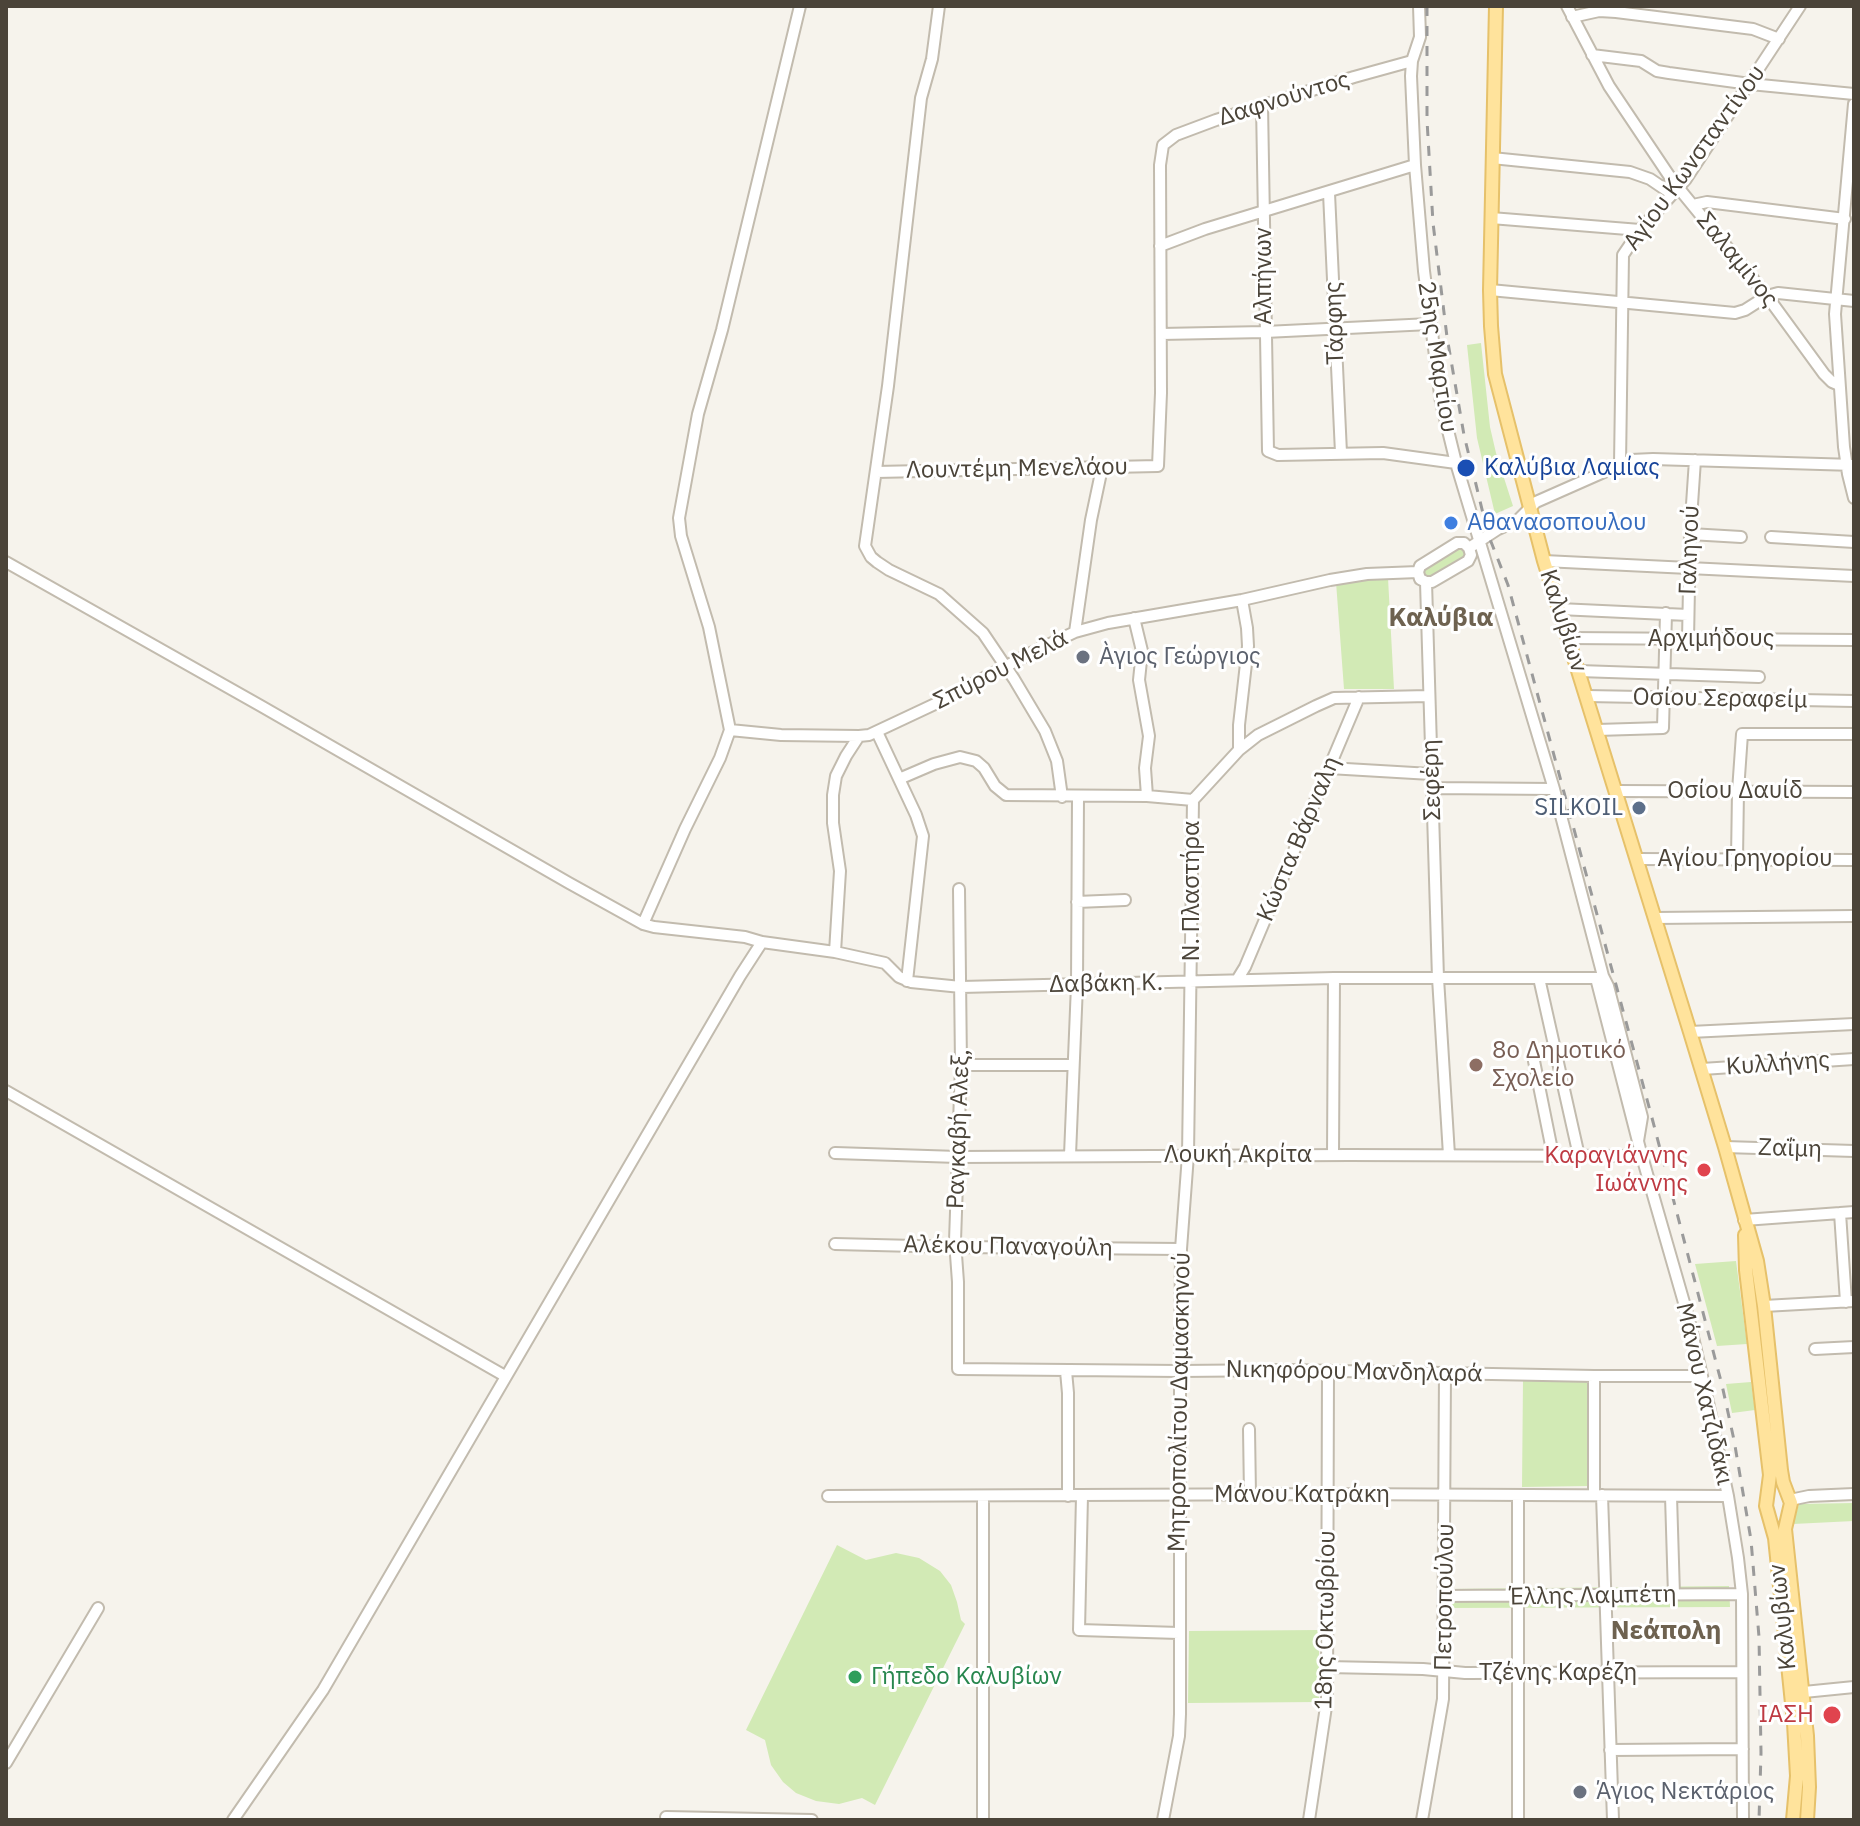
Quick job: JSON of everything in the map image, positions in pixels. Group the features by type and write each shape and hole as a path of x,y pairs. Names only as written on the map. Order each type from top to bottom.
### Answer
{"main road":[{"name":"Καλυβίων","path":"1496,6 1490,290 1495,374 1544,561 1702,1069 1757,1261 1781,1470 1789,1503 1785,1529 1804,1692 1809,1762 1807,1820"},
{"name":"Καλυβίων","path":"1744,1220 1746,1270 1770,1475 1767,1505 1775,1538 1794,1723 1797,1787 1793,1820"},
{"path":"1777,1492 1783,1493 1789,1503 1783,1515 1777,1516 1767,1505 1769,1496 1777,1492"}],"street":[{"path":"643,924 730,730 709,627 679,530 679,518 698,414 736,273 800,6"},
{"path":"939,6 934,49 921,98 896,325 865,537 867,551 889,570 939,594 983,633 1037,716 1051,745 1060,772 1062,797"},
{"name":"25ης Μαρτίου","path":"1419,6 1420,37 1412,61 1411,85 1415,165 1421,244 1441,402 1474,544 1554,789 1600,977"},
{"name":"Σαλαμίνος","path":"1567,6 1625,112 1675,190 1693,205 1767,296 1824,374 1839,385"},
{"name":"Αγίου Κωνσταντίνου","path":"1620,464 1623,255 1640,230 1686,179 1800,6"},
{"path":"1572,17 1599,11 1616,12 1753,29 1779,39"},
{"path":"1592,55 1641,61 1657,71 1669,73 1854,94"},
{"name":"Δαφνούντος","path":"1160,246 1161,148 1165,142 1176,135 1262,105 1412,61"},
{"path":"1854,104 1851,190 1845,219 1835,328 1854,498"},
{"name":"Αλπήνων","path":"1262,105 1267,448 1278,455 1341,453"},
{"path":"1492,158 1630,172 1675,190"},
{"path":"1415,165 1205,229 1160,246 1161,334 1430,324"},
{"name":"Τάρφης","path":"1329,193 1341,453"},
{"path":"1693,205 1707,202 1845,219"},
{"path":"1491,218 1640,230"},
{"path":"1490,290 1737,313 1778,293 1854,301"},
{"name":"Λουντέμη Μενελάου","path":"876,472 1158,466 1161,334"},
{"path":"1341,453 1383,453 1456,463"},
{"path":"1474,544 1468,561 1432,582 1420,579 1418,572 1423,563 1454,544 1474,544 1518,520 1538,501 1631,460 1850,465"},
{"name":"Γαληνού","path":"1688,640 1695,460"},
{"path":"1075,632 1091,520 1102,468"},
{"path":"1690,534 1741,537"},
{"path":"1771,537 1854,542"},
{"path":"1544,561 1854,576"},
{"name":"Δαβάκη Κ.","path":"6,562 643,924 835,952 885,963 907,981 961,987 1334,978 1600,977"},
{"name":"Σπύρου Μελά","path":"730,730 781,735 859,736 877,732 1075,632 1330,580 1367,574 1418,572"},
{"name":"Σεφέρη","path":"1426,582 1438,978 1449,1155"},
{"path":"1239,750 1248,646 1242,600"},
{"path":"1559,609 1688,615"},
{"name":"Γαληνού","path":"1597,730 1664,727 1666,613"},
{"path":"1134,618 1142,651 1139,680 1149,736 1145,768 1147,796"},
{"name":"Αρχιμήδους","path":"1568,638 1854,640"},
{"path":"1579,671 1759,677"},
{"path":"899,779 960,757 976,761 1000,792 1006,795 1147,796 1193,800 1239,750 1267,730 1334,698 1429,696"},
{"name":"Οσίου Σεραφείμ","path":"1587,696 1854,701"},
{"name":"Κώστα Βάρναλη","path":"1237,980 1359,697"},
{"path":"877,732 923,836 907,981"},
{"path":"1737,859 1741,738 1745,733 1854,734"},
{"path":"835,952 840,871 833,823 833,795 836,776 859,736"},
{"path":"1329,768 1431,774"},
{"path":"1432,788 1554,789"},
{"name":"Οσίου Δαυίδ","path":"1616,791 1854,792"},
{"path":"1070,1155 1077,985 1078,797"},
{"name":"Ν. Πλαστήρα","path":"1192,982 1193,800"},
{"name":"Αγίου Γρηγορίου","path":"1637,859 1854,860"},
{"name":"Ραγκαβή Αλεξ,","path":"958,1369 959,889"},
{"path":"1077,902 1125,900"},
{"path":"1655,918 1854,916"},
{"path":"233,1820 323,1690 731,990 762,942"},
{"name":"Μάνου Χατζιδάκι","path":"1600,977 1641,1153 1689,1320 1728,1496 1742,1594 1743,1820"},
{"path":"1333,1155 1334,978"},
{"path":"1539,978 1579,1156"},
{"name":"Μητροπολίτου Δαμασκηνού","path":"1163,1820 1180,1726 1181,1249 1188,1155 1192,982"},
{"path":"1690,1032 1854,1024"},
{"name":"Κυλλήνης","path":"1702,1069 1854,1059"},
{"path":"1534,1061 1553,1155"},
{"path":"961,1065 1073,1065"},
{"path":"6,1091 505,1376"},
{"name":"Ζαΐμη","path":"1725,1147 1854,1151"},
{"name":"Λουκή Ακρίτα","path":"835,1153 958,1157 1633,1156 1641,1153"},
{"path":"1744,1220 1854,1212"},
{"path":"1764,1306 1850,1301 1840,1213"},
{"name":"Αλέκου Παναγούλη","path":"835,1244 1181,1249"},
{"path":"1815,1349 1854,1347"},
{"name":"Νικηφόρου Μανδηλαρά","path":"958,1369 1328,1370 1702,1376"},
{"name":"18ης Οκτωβρίου","path":"1309,1820 1326,1711 1328,1370"},
{"path":"1066,1371 1068,1496"},
{"name":"Πετροπούλου","path":"1422,1820 1441,1718 1444,1671 1445,1373"},
{"path":"1594,1376 1613,1820"},
{"path":"1249,1429 1250,1495"},
{"path":"1789,1503 1809,1496 1854,1494"},
{"path":"1518,1495 1518,1820"},
{"name":"Μάνου Κατράκη","path":"828,1496 1728,1496"},
{"path":"983,1496 983,1820"},
{"path":"1082,1496 1079,1630 1179,1633"},
{"path":"1671,1496 1674,1595"},
{"name":"Έλλης Λαμπέτη","path":"1444,1596 1742,1594"},
{"path":"6,1763 98,1608"},
{"name":"Τζένης Καρέζη","path":"1327,1667 1465,1673 1742,1672"},
{"path":"1804,1692 1854,1687"},
{"path":"1610,1750 1743,1749"},
{"path":"666,1817 812,1820"}],"green space":[{"path":"1481,343 1490,427 1513,506 1495,514 1477,438 1467,345"},
{"path":"1457,545 1464,546 1468,557 1433,579 1422,576 1423,565"},
{"path":"1388,578 1394,689 1344,689 1336,582"},
{"path":"1736,1261 1747,1344 1717,1346 1695,1264"},
{"path":"1587,1379 1588,1486 1522,1487 1523,1380"},
{"path":"1751,1382 1755,1410 1732,1413 1726,1384"},
{"path":"1854,1503 1854,1521 1793,1524 1799,1504"},
{"name":"Γήπεδο Καλυβίων","path":"837,1545 866,1560 896,1553 919,1558 940,1571 951,1585 961,1620 965,1624 875,1805 862,1798 839,1804 816,1801 796,1793 771,1765 765,1740 746,1730"},
{"path":"1729,1586 1730,1607 1446,1608 1446,1589"},
{"path":"1319,1630 1319,1702 1188,1703 1189,1631"}],"railway":[{"path":"1427,6 1427,120 1433,223 1447,337 1464,435 1488,534 1508,585 1652,1118 1734,1440 1751,1540 1759,1637 1759,1820"}],"place":[{"name":"Καλύβια Λαμίας","path":"1466,468"},
{"name":"Αθανασοπουλου","path":"1451,523"},
{"name":"Ὰγιος Γεώργιος","path":"1083,657"},
{"name":"SILKOIL","path":"1639,808"},
{"name":"8ο Δημοτικό Σχολείο","path":"1476,1065"},
{"name":"Καραγιάννης Ιωάννης","path":"1704,1170"},
{"name":"Γήπεδο Καλυβίων","path":"855,1677"},
{"name":"ΙΑΣΗ","path":"1832,1715"},
{"name":"Άγιος Νεκτάριος","path":"1580,1792"}],"district":[{"name":"Καλύβια","path":"1441,618"},
{"name":"Νεάπολη","path":"1666,1631"}]}
